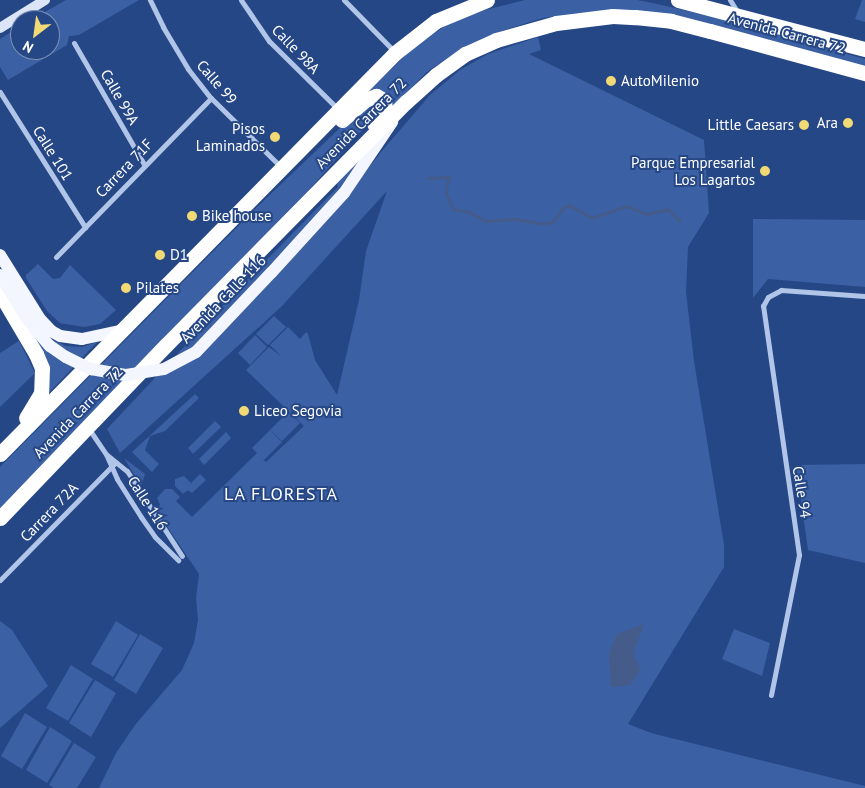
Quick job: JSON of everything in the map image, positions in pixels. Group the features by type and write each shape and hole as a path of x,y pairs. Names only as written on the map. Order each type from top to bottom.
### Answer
{"highway":[{"name":"Avenida Carrera 72","path":"5,449 119,331 395,53 436,21 487,0"},
{"name":"Avenida Carrera 72","path":"678,0 698,2 742,17 865,49"},
{"name":"Avenida Carrera 72","path":"0,518 406,102 451,63 496,40 556,23 613,16 671,21 865,73"},
{"path":"282,168 326,136 365,100 371,96 380,98 385,104 384,113 364,134 338,171"},
{"path":"0,293 36,354 42,368 41,393 5,449"}],"main road":[{"name":"Avenida Calle 116","path":"0,276 27,319 50,346 66,357 91,369 126,375 164,369 196,352 344,193 406,102"},
{"path":"0,255 40,319 51,331 60,336 82,339 119,331"}],"street":[{"path":"0,28 46,0"},
{"name":"Calle 99","path":"150,0 174,48 211,98 282,168"},
{"name":"Calle 98A","path":"241,0 269,40 339,110"},
{"path":"344,0 395,53"},
{"path":"730,0 742,17"},
{"name":"Calle 99A","path":"74,43 144,164"},
{"name":"Calle 101","path":"0,92 85,227"},
{"name":"Carrera 71F","path":"56,257 144,164 211,98"},
{"name":"Calle 94","path":"771,695 799,555 763,306 770,295 780,290 865,296"},
{"name":"Calle 116","path":"87,427 114,464 126,471 180,558 155,537 118,479 114,464"},
{"name":"Carrera 72A","path":"0,580 114,464"}],"shaded area":[{"path":"66,0 139,0 79,35 69,36 67,45 60,49 60,10 48,10"},
{"path":"525,0 637,0 653,3 722,19 865,59 865,66 715,25 577,13 543,18 501,31 459,50 427,72 389,110 387,93 370,90 413,48 448,24 485,10"},
{"path":"862,0 865,0 865,22 855,19"},
{"path":"10,32 10,60 42,60 8,80 0,67 0,39"},
{"path":"538,37 541,50 529,54 704,140 709,213 688,247 686,292 694,361 724,545 724,567 628,724 651,733 865,786 865,788 99,788 116,753 135,725 182,670 194,643 198,620 196,598 199,574 156,510 160,505 157,498 165,489 172,489 180,497 176,501 192,517 257,453 252,448 270,430 282,442 264,460 260,457 266,462 304,426 246,370 269,347 282,357 270,345 288,327 300,339 306,332 308,334 315,360 337,395 359,300 366,251 387,191 282,306 120,453 107,429 247,280 338,187 336,182 366,153 319,215 264,271 341,203 381,152 430,95 460,70 488,54"},
{"path":"376,104 379,110 375,116 307,192 0,508 0,467 257,207 362,107"},
{"path":"753,219 865,220 865,287 768,279 753,298"},
{"path":"38,264 53,279 60,278 70,265 116,310 100,324 84,327 60,323 47,311 26,278 26,275"},
{"path":"15,309 51,339 66,346 82,347 97,342 46,396 50,374 47,363"},
{"path":"274,316 286,327 268,345 256,334"},
{"path":"255,335 267,347 250,365 238,353"},
{"path":"19,341 35,373 0,407 0,353"},
{"path":"195,394 199,398 165,431 150,436 145,450 159,464 152,472 132,452"},
{"path":"288,412 300,423 282,441 270,430"},
{"path":"215,421 221,427 193,454 188,448"},
{"path":"226,432 231,438 204,465 199,459"},
{"path":"124,458 145,474 141,486"},
{"path":"865,464 865,563 808,550 796,465"},
{"path":"200,474 206,480 192,493 188,490 183,494 175,486 175,479 184,476 191,483"},
{"path":"0,621 12,630 48,686 0,728"},
{"path":"116,621 138,635 113,677 91,664"},
{"path":"644,624 633,653 640,670 630,685 611,687 609,653 617,634"},
{"path":"734,629 770,643 762,676 722,659"},
{"path":"140,634 163,648 136,694 114,680"},
{"path":"71,665 93,679 68,721 46,708"},
{"path":"95,680 116,693 91,737 69,723"},
{"path":"25,713 47,727 22,769 1,756"},
{"path":"50,727 72,741 47,783 26,770"},
{"path":"74,743 96,757 77,788 54,788 49,785"}],"waterway":[{"path":"428,178 449,177 446,192 454,209 469,212 486,221 516,219 543,224 554,221 562,209 569,205 592,218 627,206 647,214 668,209 680,221"}],"place":[{"name":"AutoMilenio","path":"611,81"},
{"name":"Ara","path":"848,123"},
{"name":"Little Caesars","path":"804,125"},
{"name":"Pisos Laminados","path":"275,137"},
{"name":"Parque Empresarial Los Lagartos","path":"765,171"},
{"name":"Bike house","path":"192,216"},
{"name":"D1","path":"160,255"},
{"name":"Pilates","path":"126,288"},
{"name":"Liceo Segovia","path":"244,411"}],"district":[{"name":"LA FLORESTA","path":"281,494"}]}
